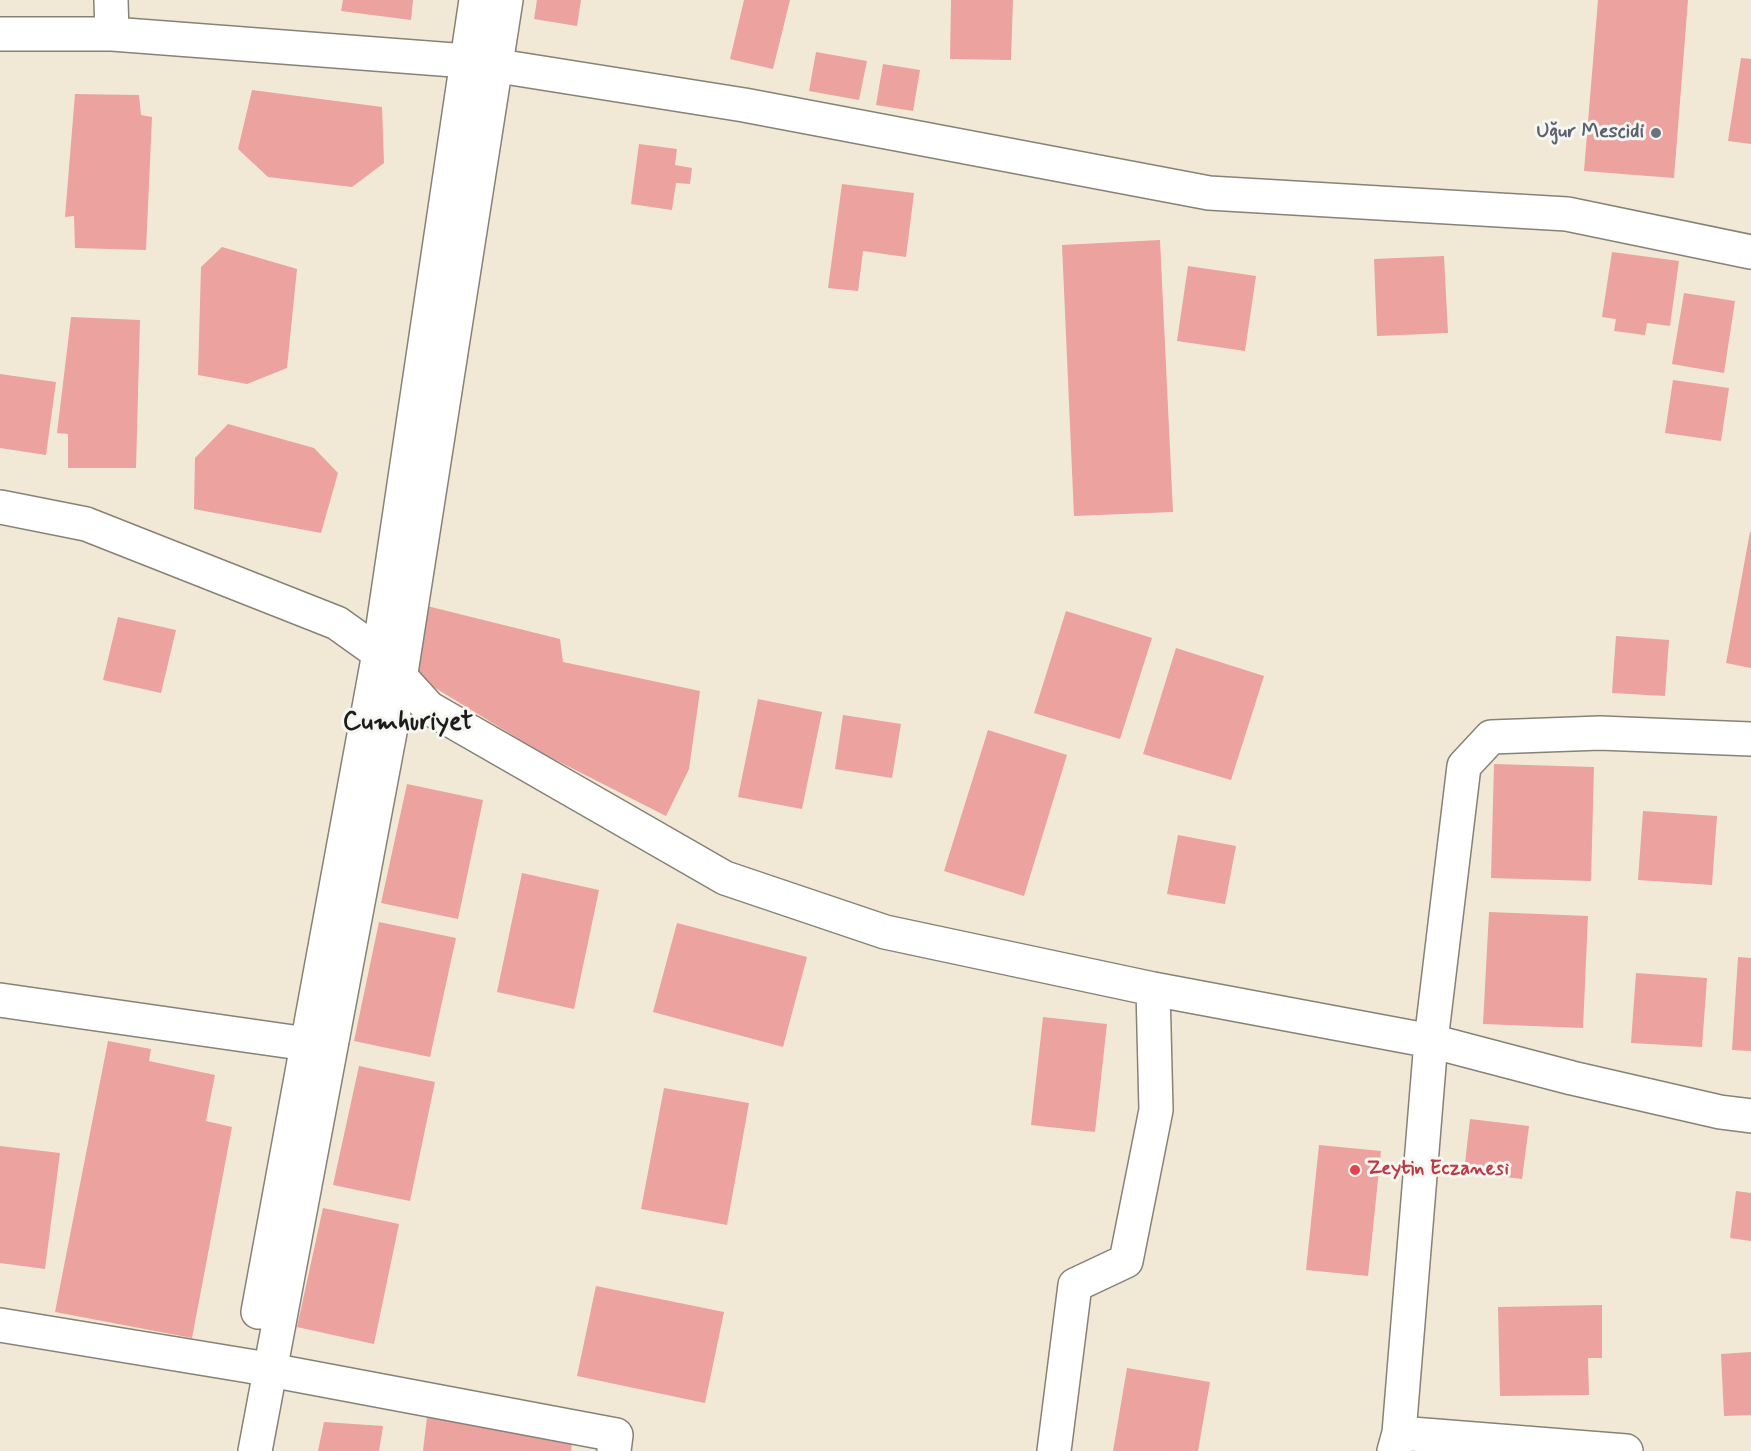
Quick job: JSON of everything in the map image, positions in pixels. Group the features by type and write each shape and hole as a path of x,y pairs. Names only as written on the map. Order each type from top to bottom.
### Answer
{"street":[{"path":"111,0 112,34"},
{"path":"232,1451 260,1368 399,679 481,63 476,0"},
{"path":"255,1451 260,1368 307,1044 379,652 481,63 506,0"},
{"path":"0,34 112,34 481,63 744,105 1209,193 1567,214 1751,252"},
{"path":"0,507 86,524 336,623 379,652 399,679 429,708 725,878 885,932 1153,989 1431,1041 1583,1081 1720,1112 1751,1116"},
{"path":"1626,1451 1397,1442 1431,1041 1464,766 1491,737 1600,734 1751,739"},
{"path":"1054,1451 1075,1285 1126,1261 1156,1110 1153,989"},
{"path":"0,1000 307,1044"},
{"path":"0,1325 260,1368 616,1435 614,1451"}],"building":[{"path":"343,0 413,0 411,20 341,11"},
{"path":"537,0 581,0 577,26 534,19"},
{"path":"744,0 790,0 773,69 730,59"},
{"path":"951,0 1013,0 1011,60 950,59"},
{"path":"1598,0 1688,0 1674,178 1584,171"},
{"path":"816,52 867,61 859,100 809,91"},
{"path":"1741,58 1751,59 1751,144 1728,141"},
{"path":"883,64 920,70 913,111 876,105"},
{"path":"252,90 382,107 384,163 352,187 268,177 238,149"},
{"path":"75,94 139,95 141,115 152,117 146,250 75,248 74,216 65,217"},
{"path":"639,144 677,149 675,165 692,168 690,184 676,183 672,210 631,204"},
{"path":"842,184 914,193 906,257 863,251 858,291 828,288"},
{"path":"1160,240 1173,512 1074,516 1062,245"},
{"path":"222,247 297,269 287,368 247,384 198,375 201,267"},
{"path":"1612,252 1679,261 1670,326 1647,323 1645,335 1614,331 1616,319 1602,317"},
{"path":"1444,256 1448,333 1377,336 1374,259"},
{"path":"1188,266 1256,276 1245,351 1177,341"},
{"path":"1684,293 1735,301 1724,373 1672,364"},
{"path":"71,317 140,320 136,468 68,468 68,434 57,433"},
{"path":"0,374 56,382 46,455 0,448"},
{"path":"1673,380 1729,388 1721,441 1665,433"},
{"path":"228,424 314,448 338,473 321,533 194,509 195,458"},
{"path":"1751,532 1751,668 1726,663"},
{"path":"423,605 560,639 563,662 700,691 689,769 666,816 540,752 414,675"},
{"path":"1066,611 1152,638 1120,739 1034,713"},
{"path":"118,617 176,630 161,693 103,680"},
{"path":"1616,636 1669,640 1665,696 1612,693"},
{"path":"1176,648 1264,676 1231,780 1143,754"},
{"path":"758,699 822,712 802,809 738,797"},
{"path":"843,715 901,724 892,778 835,769"},
{"path":"988,730 1067,755 1024,896 944,871"},
{"path":"1494,764 1594,767 1591,881 1491,878"},
{"path":"407,784 483,800 458,919 381,903"},
{"path":"1643,811 1717,816 1712,885 1638,880"},
{"path":"1178,835 1236,846 1225,904 1167,894"},
{"path":"522,873 599,890 574,1009 497,992"},
{"path":"1489,912 1588,916 1583,1028 1483,1024"},
{"path":"379,922 456,938 430,1057 354,1041"},
{"path":"677,923 807,957 783,1047 653,1012"},
{"path":"1738,957 1751,958 1751,1051 1732,1050"},
{"path":"1636,973 1707,978 1702,1047 1631,1043"},
{"path":"1043,1017 1107,1024 1095,1132 1031,1125"},
{"path":"108,1041 151,1049 149,1061 215,1075 206,1121 232,1127 192,1338 55,1312"},
{"path":"359,1066 435,1082 410,1201 333,1185"},
{"path":"664,1088 749,1103 727,1225 641,1209"},
{"path":"1470,1119 1529,1126 1522,1179 1464,1172"},
{"path":"1319,1145 1381,1151 1368,1276 1306,1270"},
{"path":"0,1146 60,1153 45,1269 0,1263"},
{"path":"1736,1191 1751,1193 1751,1241 1730,1238"},
{"path":"323,1208 399,1224 374,1344 297,1327"},
{"path":"596,1286 724,1312 705,1403 577,1376"},
{"path":"1602,1305 1602,1358 1588,1358 1589,1395 1500,1396 1498,1307"},
{"path":"1751,1352 1751,1415 1724,1416 1721,1354"},
{"path":"1127,1368 1210,1382 1198,1451 1113,1451"},
{"path":"427,1417 573,1437 571,1451 423,1451"},
{"path":"324,1422 383,1426 379,1451 318,1451"}],"place":[{"name":"Uğur Mescidi","path":"1656,133"},
{"name":"Zeytin Eczanesi","path":"1355,1170"}],"district":[{"name":"Cumhuriyet","path":"408,724"}]}
